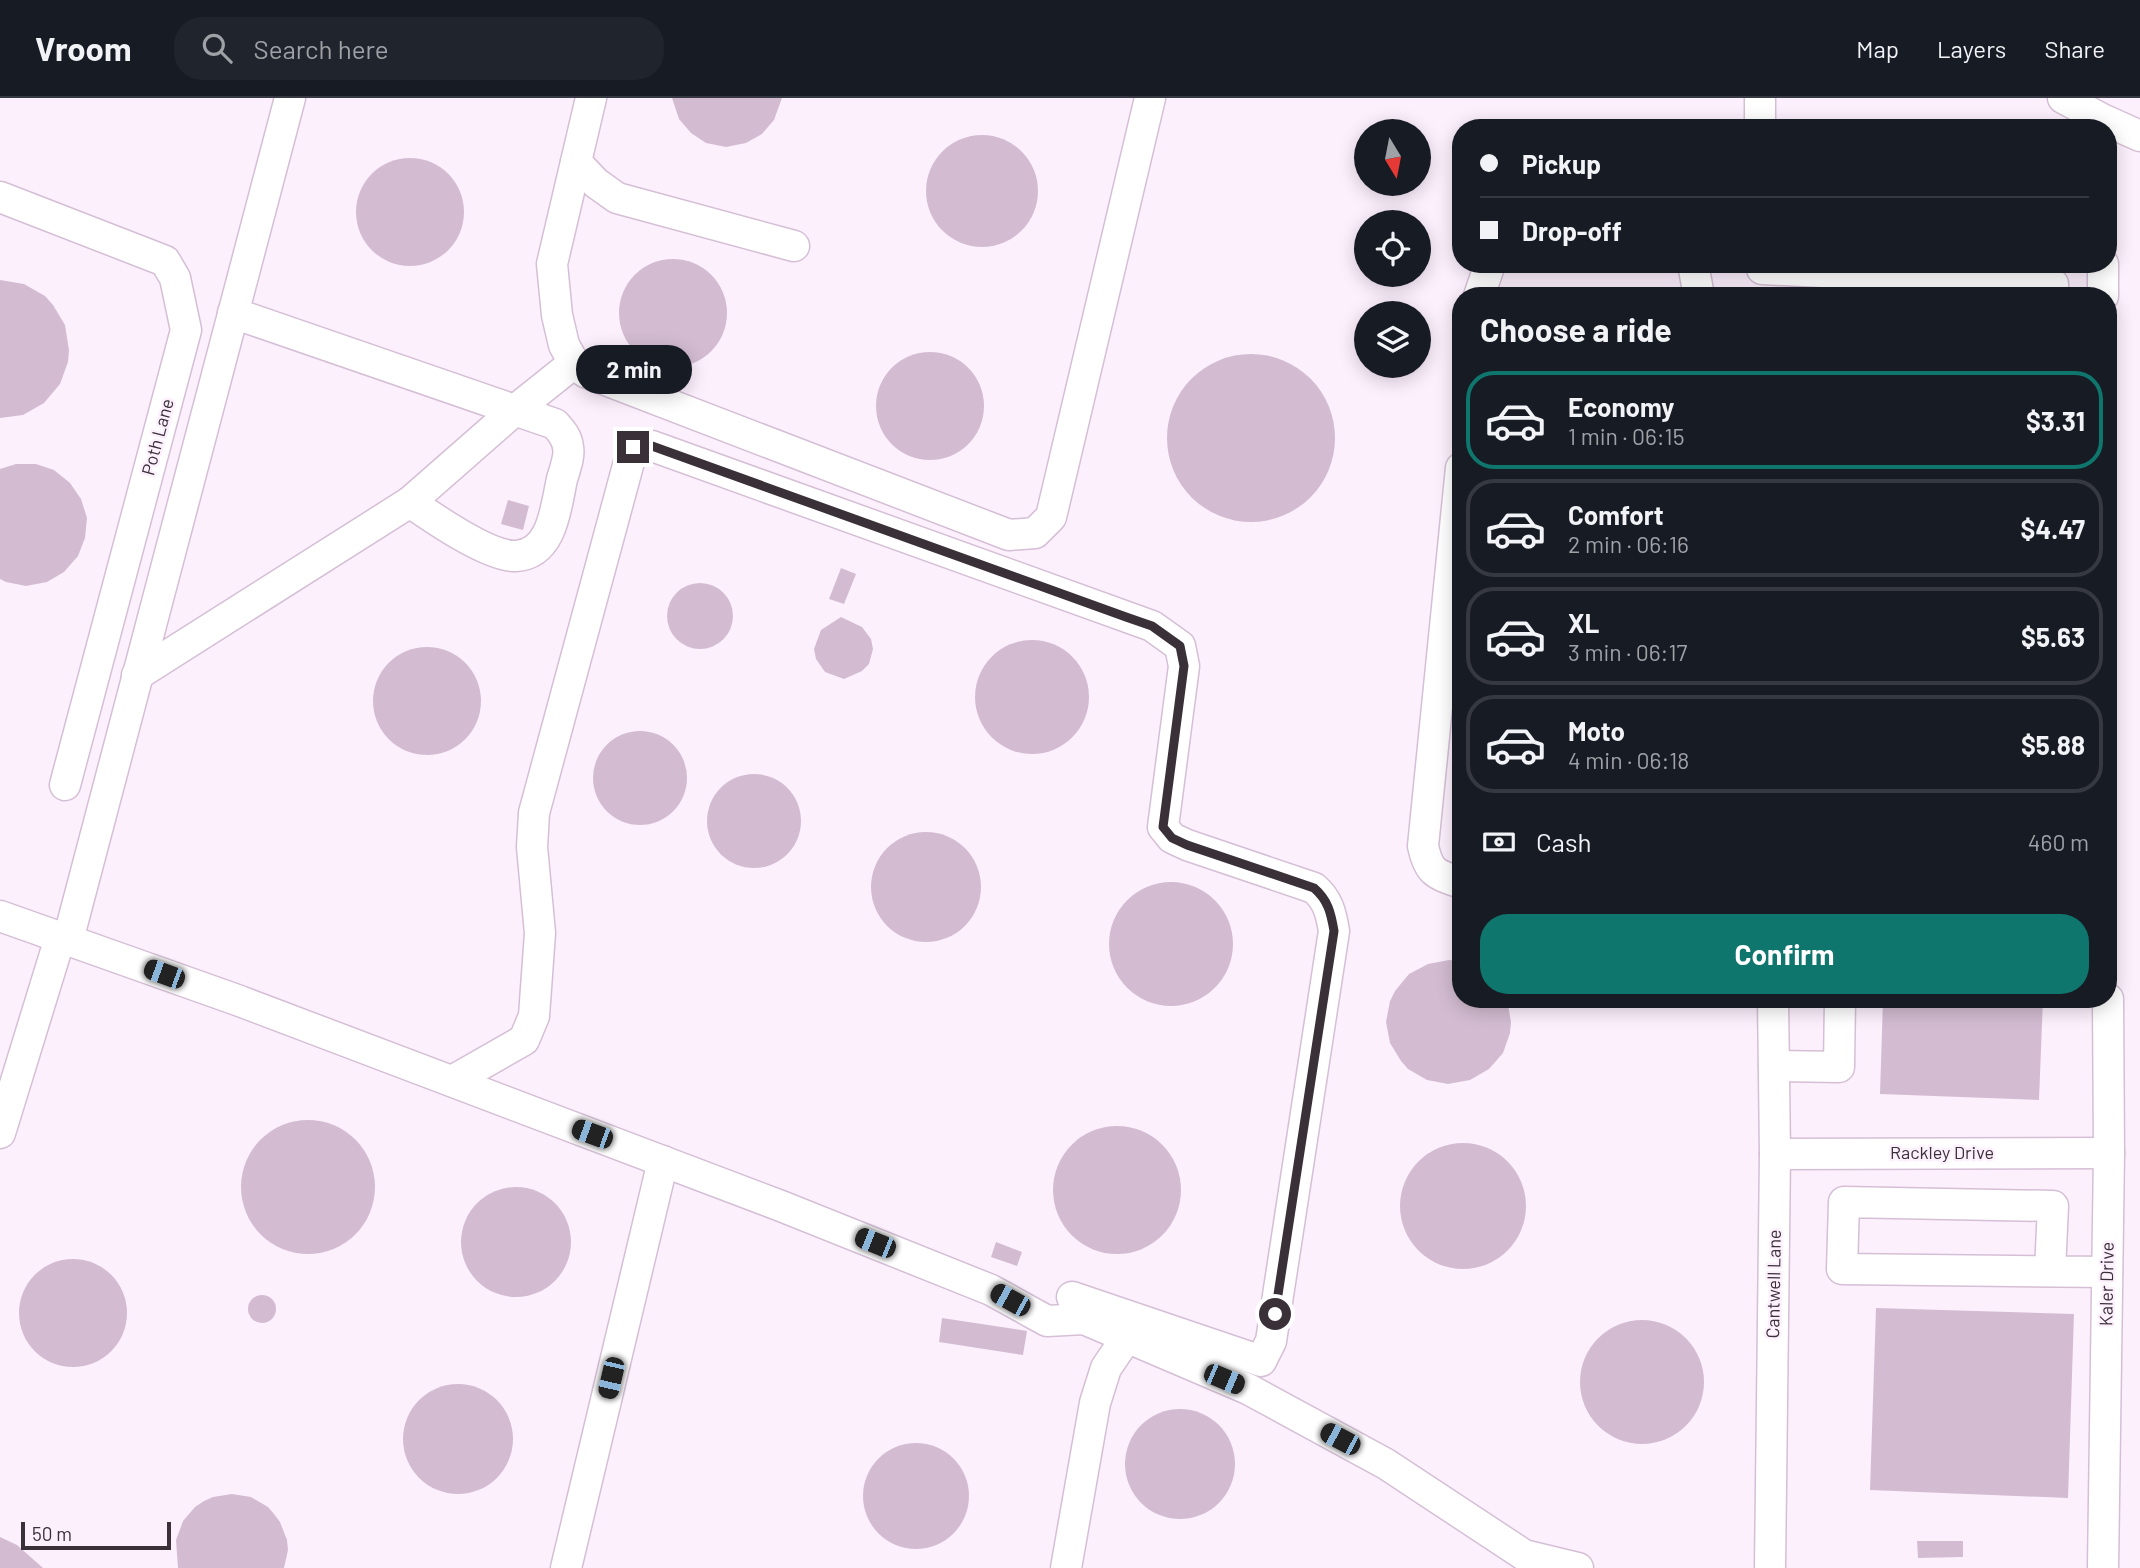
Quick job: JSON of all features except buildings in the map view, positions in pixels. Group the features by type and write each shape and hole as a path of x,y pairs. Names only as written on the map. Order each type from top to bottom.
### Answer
{"street":[{"path":"0,1133 64,939 290,98"},
{"path":"591,98 552,264 557,315 564,345 574,363 585,372 1009,535 1035,533 1051,517 1150,98"},
{"path":"1760,98 1760,119"},
{"path":"2063,98 2096,119"},
{"path":"2117,128 2140,136"},
{"path":"576,162 596,183 617,198 794,246"},
{"name":"Poth Lane","path":"0,197 165,261 175,278 186,330 65,785"},
{"path":"1762,276 1844,285 1931,273"},
{"path":"1967,273 2053,281"},
{"path":"233,313 555,424 565,435 569,449 550,530 537,548 517,556 498,553 440,523 410,502"},
{"path":"137,675 410,502 515,410 574,363"},
{"path":"452,1082 524,1040 534,1016 540,933 532,847 534,813 633,447 652,446 1152,626 1180,646 1184,666 1163,827 1172,838 1187,845 1314,888 1324,897 1331,911 1334,931 1270,1341 1261,1361 1072,1297"},
{"path":"1452,558 1423,846 1427,865 1442,877 1452,880"},
{"path":"0,916 237,1000 781,1206 991,1290 1047,1321 1084,1319 1248,1389 1374,1457 1522,1562 1578,1568"},
{"name":"Cantwell Lane","path":"1770,1568 1775,1154 1773,1008"},
{"path":"1774,1066 1839,1067 1840,1008"},
{"name":"Kaler Drive","path":"2103,1568 2109,1153 2108,1008"},
{"name":"Rackley Drive","path":"1775,1154 2109,1153"},
{"path":"566,1568 663,1161"},
{"path":"2050,1271 2053,1206 1844,1202 1842,1269 2107,1272"},
{"path":"1066,1568 1095,1403 1106,1368 1127,1337"}],"route":[{"path":"633,447 652,446 1152,626 1180,646 1184,666 1182,690 1163,827 1172,838 1187,845 1314,888 1324,897 1331,911 1334,931 1275,1314"}]}
